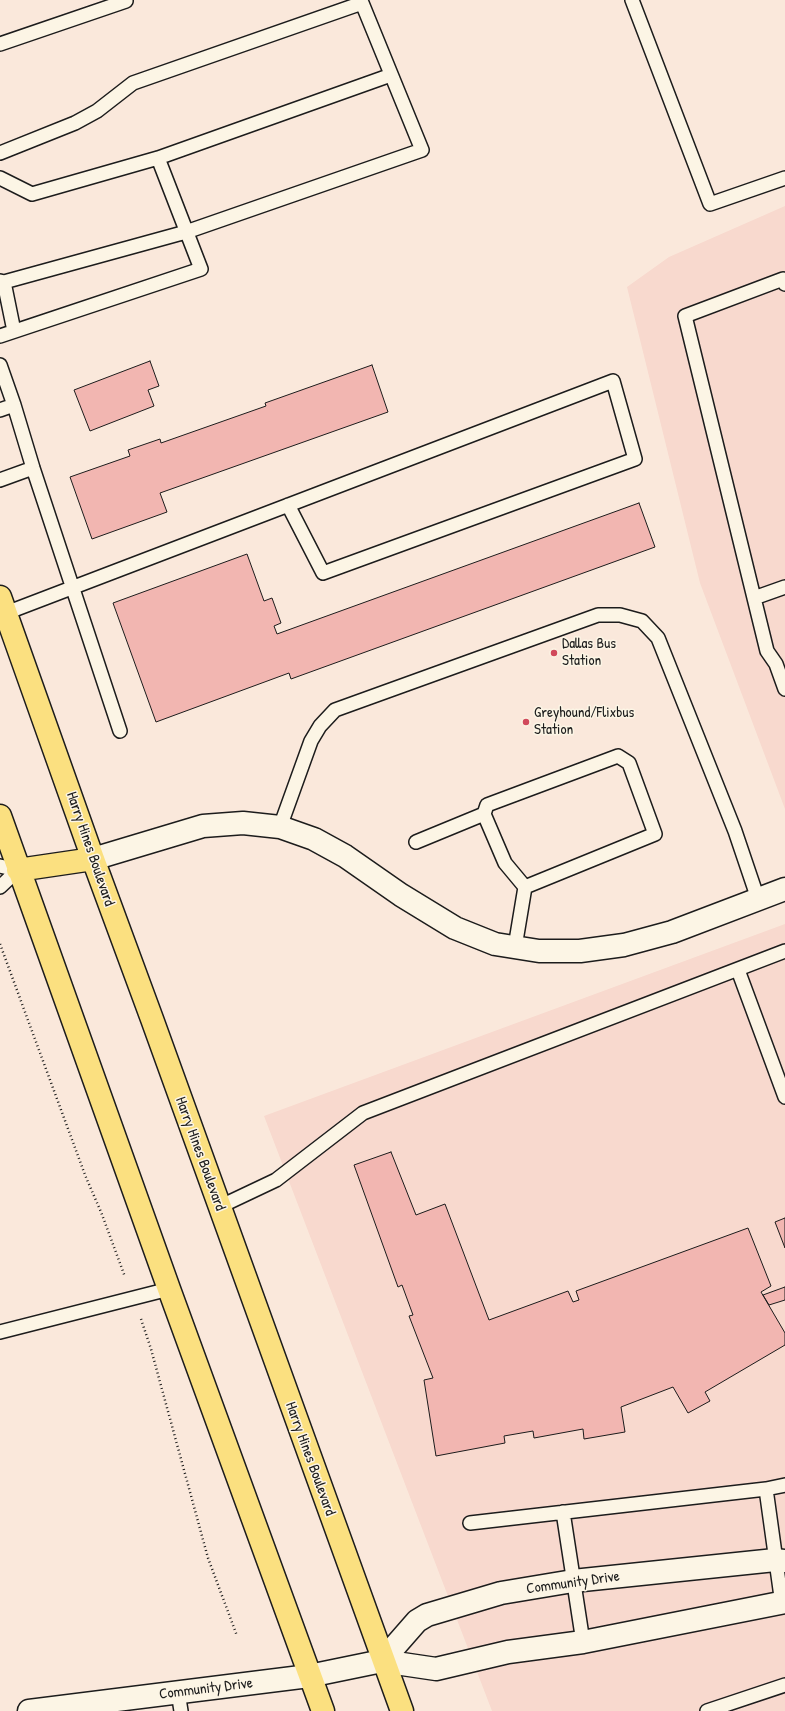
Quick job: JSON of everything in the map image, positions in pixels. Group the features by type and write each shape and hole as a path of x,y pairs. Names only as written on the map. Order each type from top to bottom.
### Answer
{"main road":[{"name":"Harry Hines Boulevard","path":"3,605 93,859 382,1660 402,1711"},
{"path":"0,816 9,868 169,1289 322,1711"},
{"path":"9,868 93,859"}],"street":[{"path":"93,859 203,826 243,822 280,827 314,839 345,856 401,895 455,928 495,944 539,951 580,951 624,945 672,932 785,889"},
{"name":"Community Drive","path":"382,1660 417,1621 426,1615 501,1593 573,1581 780,1560"},
{"name":"Community Drive","path":"29,1711 179,1701 310,1676 382,1660 436,1669 508,1652 583,1642 783,1603"}],"lane":[{"path":"0,44 127,0"},
{"path":"632,0 710,204 785,178"},
{"path":"0,153 75,123 97,111 133,84 362,3 422,150 186,232 2,281 14,331"},
{"path":"0,178 32,194 158,158 391,74"},
{"path":"0,336 201,269 158,158"},
{"path":"785,284 783,279 685,316 767,651 776,664 785,689"},
{"path":"0,365 120,731"},
{"path":"3,605 72,588 613,381 635,459 323,572 288,506"},
{"path":"0,410 14,405"},
{"path":"0,480 33,468"},
{"path":"754,598 785,587"},
{"path":"280,827 311,741 320,726 335,710 598,615 620,615 642,621 658,638 735,831 758,900"},
{"path":"515,947 525,887 505,863 484,814 487,805 618,756 629,763 655,834 525,887"},
{"path":"416,842 484,814"},
{"path":"0,887 9,868"},
{"path":"219,1207 276,1180 363,1114 785,951"},
{"path":"738,970 785,1097"},
{"path":"0,1332 169,1289"},
{"path":"470,1523 766,1489 785,1485"},
{"path":"766,1489 780,1560 783,1603"},
{"path":"563,1512 583,1642"},
{"path":"708,1711 785,1685"}],"path":[{"path":"0,944 84,1175 101,1212 125,1279"},
{"path":"140,1316 151,1349 208,1558 237,1636"}],"shaded area":[{"path":"785,206 785,809 700,583 627,287 669,257"},
{"path":"785,924 785,1711 492,1711 264,1116"}],"building":[{"path":"150,361 159,386 148,390 154,406 90,431 74,390"},
{"path":"372,365 388,412 160,493 167,512 92,539 70,477 130,456 128,450 160,439 161,443 266,406 265,403"},
{"path":"639,503 655,547 291,679 289,673 156,722 113,603 247,554 264,601 272,598 281,623 274,626 277,634"},
{"path":"391,1152 416,1215 445,1204 489,1320 568,1291 573,1302 579,1300 576,1291 748,1228 771,1286 761,1292 785,1333 785,1345 705,1392 710,1401 688,1413 673,1387 621,1407 625,1432 584,1439 583,1429 534,1438 533,1431 504,1436 505,1443 436,1456 424,1380 433,1378 409,1316 413,1315 402,1285 398,1287 354,1165"},
{"path":"785,1218 785,1248 775,1222"},
{"path":"785,1287 785,1300 769,1305 763,1295"}],"place":[{"name":"Dallas Bus Station","path":"554,653"},
{"name":"Greyhound/Flixbus Station","path":"526,722"}]}
